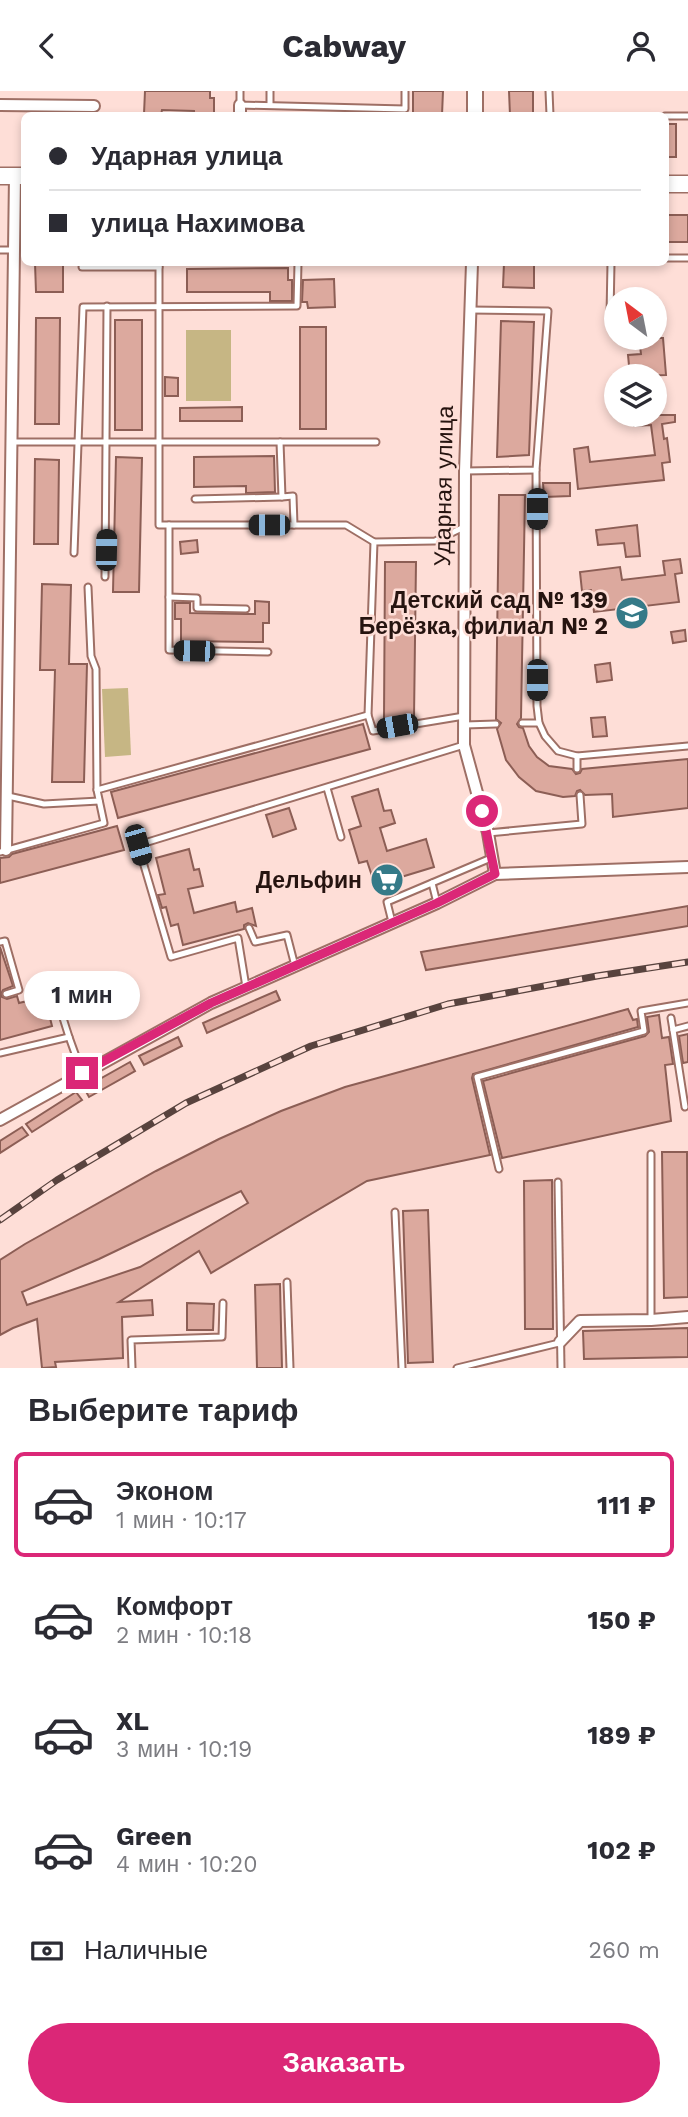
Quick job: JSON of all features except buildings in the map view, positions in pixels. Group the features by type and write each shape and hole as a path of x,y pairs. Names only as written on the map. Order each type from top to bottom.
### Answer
{"main road":[{"path":"669,184 688,184"}],"street":[{"path":"475,91 475,112"},
{"path":"0,105 94,106"},
{"path":"3,851 8,796 4,726 6,534 12,442 13,176"},
{"name":"Ударная улица","path":"472,266 465,526 464,745 488,832 495,874"},
{"path":"0,1119 211,1003 437,903 495,874 688,867"},
{"path":"560,1342 580,1321 688,1317"}],"lane":[{"path":"240,91 240,110 270,105 405,109 405,91"},
{"path":"270,91 270,105"},
{"path":"549,91 550,112"},
{"path":"669,116 688,116"},
{"path":"0,250 14,250"},
{"path":"669,258 688,258"},
{"path":"82,267 120,266"},
{"path":"159,266 159,525 346,525 374,542 435,541 465,526"},
{"path":"74,554 83,307 297,306 298,266"},
{"path":"611,266 611,287"},
{"path":"105,577 107,306"},
{"path":"470,310 548,311 536,470 537,706 539,723 545,736 558,751 577,756 688,746"},
{"path":"0,430 12,430"},
{"path":"12,442 376,442"},
{"path":"280,442 282,497"},
{"path":"466,471 536,470"},
{"path":"195,499 293,496 294,525"},
{"path":"169,525 169,650 268,652"},
{"path":"374,542 368,715 373,730 464,720 496,724"},
{"path":"3,851 104,823 97,790 96,669 91,656 88,587"},
{"path":"169,597 197,598 197,608 246,609"},
{"path":"97,790 368,715"},
{"path":"522,723 539,723"},
{"path":"246,987 238,938 171,957 138,845 464,745"},
{"path":"577,756 577,769"},
{"path":"327,788 341,837"},
{"path":"488,832 582,824 580,795"},
{"path":"8,796 44,804 99,801"},
{"path":"392,922 387,902 493,858"},
{"path":"432,883 437,903"},
{"path":"249,928 255,942 287,935 295,966"},
{"path":"0,942 5,941 19,990 5,993"},
{"path":"499,1169 477,1077 644,1031 641,1011 688,1003"},
{"path":"63,1018 82,1073"},
{"path":"671,1018 685,1107"},
{"path":"673,1030 688,1026"},
{"path":"0,1053 69,1037"},
{"path":"651,1154 651,1320"},
{"path":"558,1182 561,1368"},
{"path":"395,1212 402,1368"},
{"path":"287,1282 290,1368"},
{"path":"132,1368 131,1340 222,1337 223,1303"},
{"path":"457,1368 560,1342"}],"shaded area":[{"path":"186,330 231,330 231,401 186,401"},
{"path":"128,688 131,755 105,757 102,689"}],"railway":[{"path":"0,1220 57,1180 186,1103 311,1046 448,1004 688,962"}],"place":[{"name":"Детский сад № 139 Берёзка, филиал № 2","path":"632,613"},
{"name":"Дельфин","path":"387,880"}],"route":[{"path":"82,1073 211,1003 437,903 495,874 482,811"}]}
